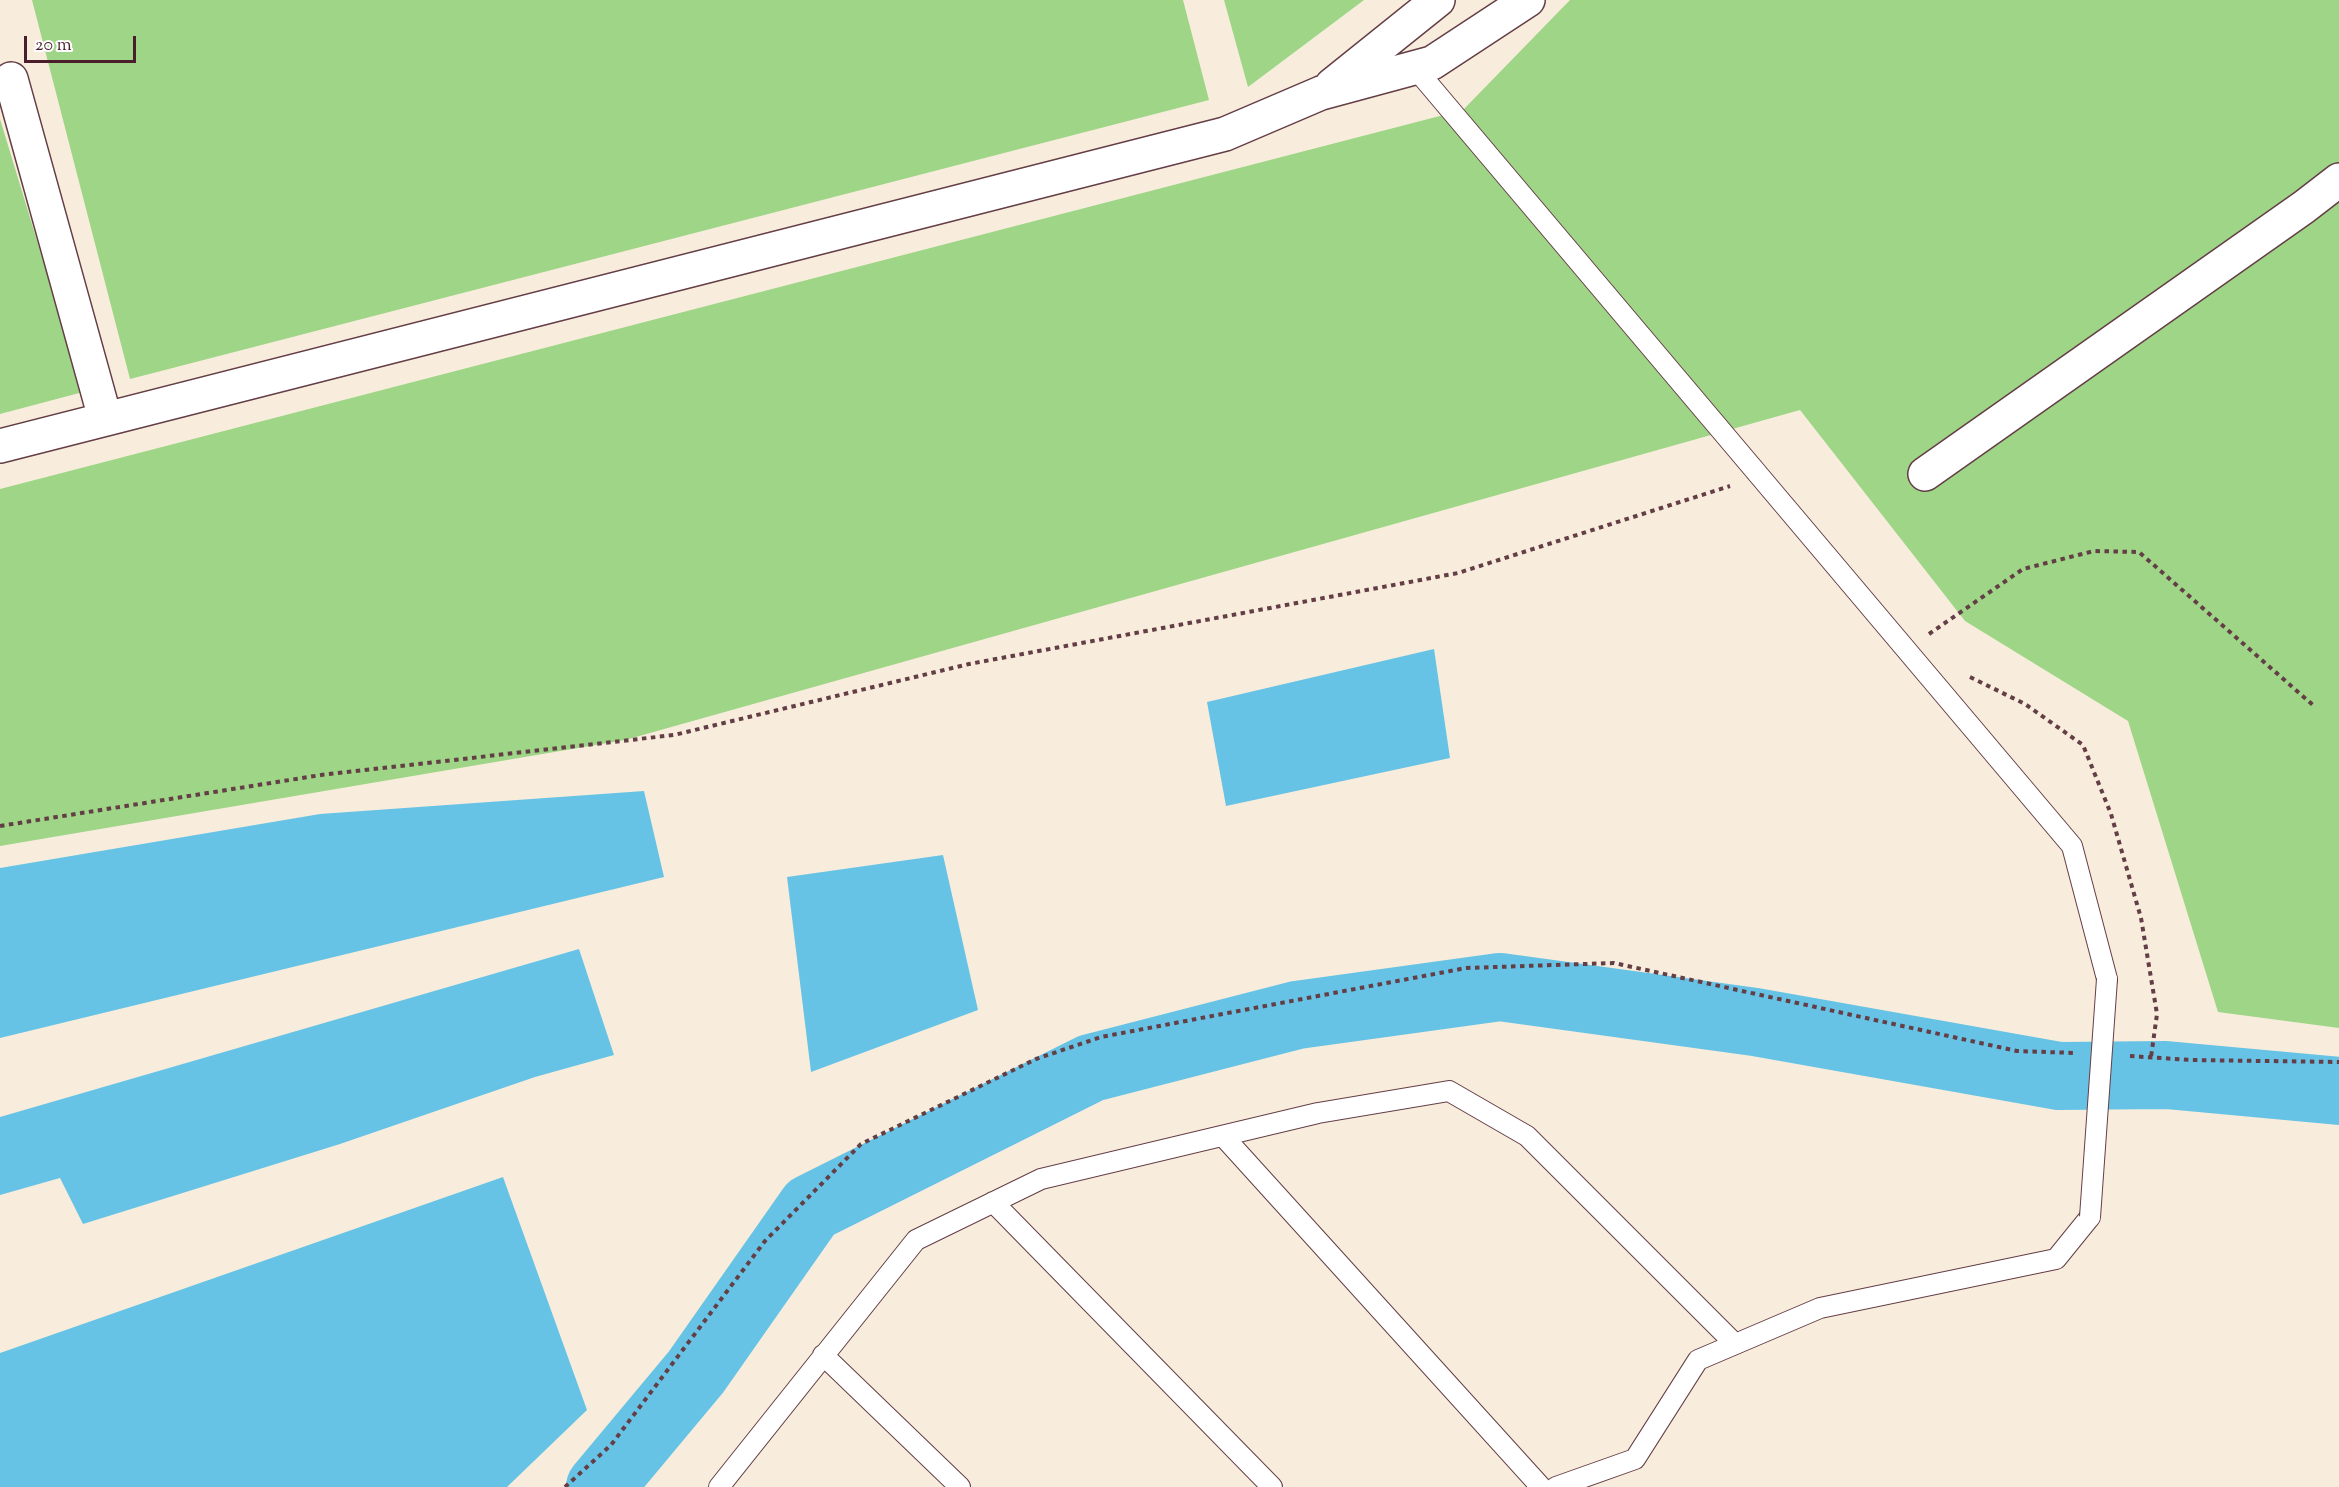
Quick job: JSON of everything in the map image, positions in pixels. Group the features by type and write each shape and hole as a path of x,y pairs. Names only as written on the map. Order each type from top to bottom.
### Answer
{"street":[{"path":"1321,93 1438,0"},
{"path":"0,446 1225,134 1321,93 1432,63 1528,0"},
{"path":"11,78 105,418"},
{"path":"1925,474 2339,180"}],"lane":[{"path":"1415,68 2072,846 2107,980 2090,1217 2056,1259 1820,1308 1698,1360 1635,1459 1556,1487"},
{"path":"719,1487 916,1240 1041,1179 1318,1113 1449,1092 1527,1136 1735,1344"},
{"path":"1224,1136 1541,1487"},
{"path":"993,1202 1272,1487"},
{"path":"823,1355 960,1487"}],"path":[{"path":"0,826 321,775 674,735 969,664 1458,573 1737,484"},
{"path":"1926,636 2023,569 2094,551 2139,552 2314,706"},
{"path":"2151,1057 2157,1014"}],"green space":[{"path":"32,0 1183,0 1209,100 130,379"},
{"path":"1224,0 1364,0 1248,87"},
{"path":"1570,0 2339,0 2339,1028 2218,1012 2128,721 1965,621 1800,410 625,740 0,846 0,489 1463,110"},
{"path":"0,119 83,392 0,414"}],"water":[{"path":"1434,649 1450,758 1226,806 1207,702"},
{"path":"644,791 664,877 0,1038 0,868 320,814"},
{"path":"943,855 978,1010 811,1072 787,877"},
{"path":"579,949 614,1055 535,1077 340,1144 83,1224 60,1178 0,1195 0,1117"},
{"path":"503,1177 587,1410 507,1487 0,1487 0,1353"}],"waterway":[{"path":"600,1487 696,1372 811,1208 1091,1068 1297,1015 1500,987 1755,1022 2059,1076 2166,1075 2339,1091"}]}
